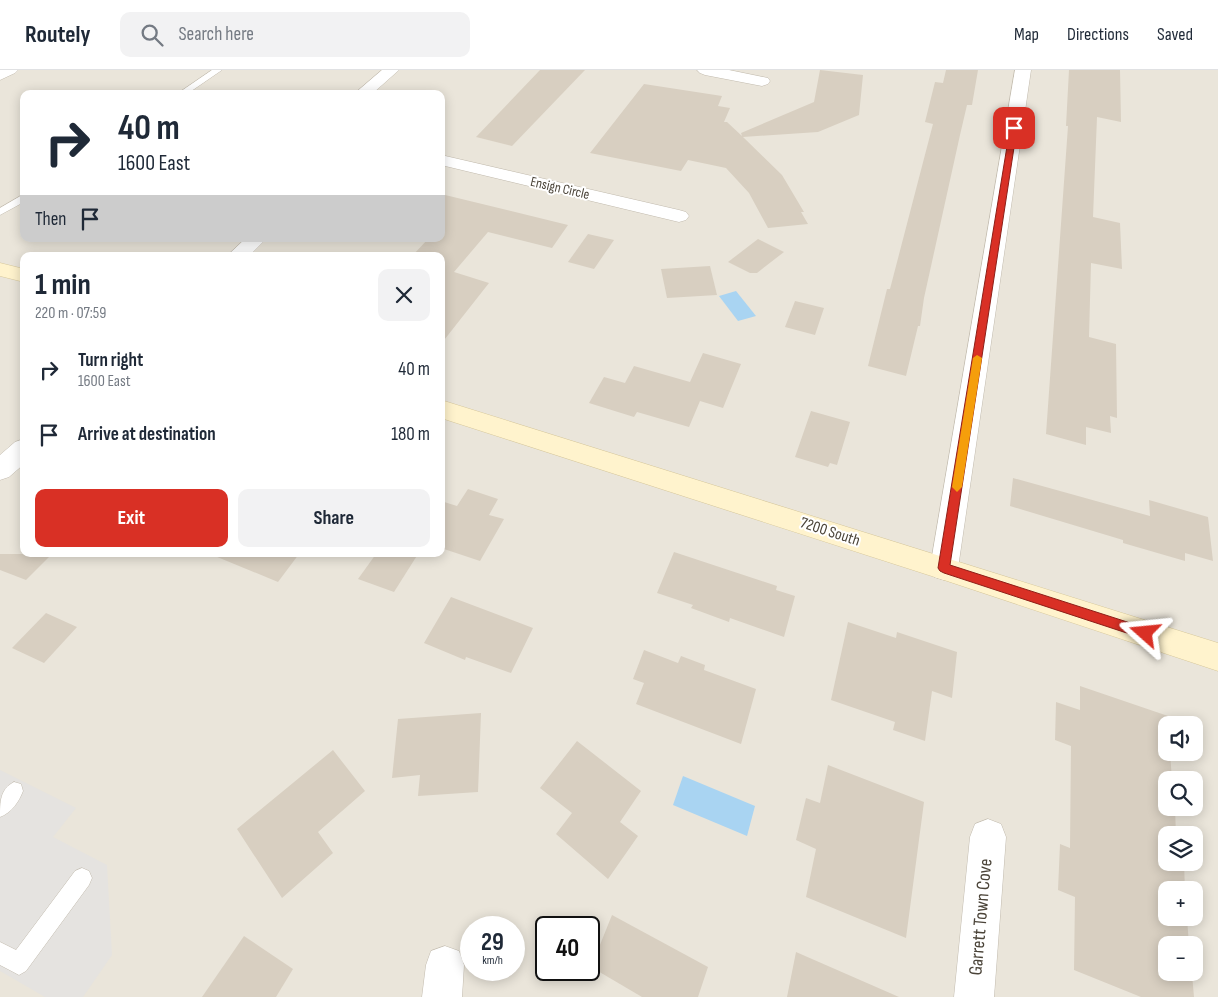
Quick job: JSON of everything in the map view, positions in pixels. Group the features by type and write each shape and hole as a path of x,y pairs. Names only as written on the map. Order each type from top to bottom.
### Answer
{"street":[{"path":"0,76 10,70"},
{"path":"367,90 391,70"},
{"path":"705,70 762,80"},
{"path":"944,568 1023,70"},
{"name":"Ensign Circle","path":"445,161 679,216"},
{"path":"241,252 253,242"},
{"path":"0,269 20,275"},
{"name":"7200 South","path":"445,410 1218,657"},
{"path":"0,470 20,452"},
{"name":"Garrett Town Cove","path":"974,997 988,837"}],"lane":[{"path":"188,90 218,70"},
{"path":"0,212 20,200"},
{"path":"0,808 14,791"},
{"path":"0,953 19,964 82,878"}],"shaded area":[{"path":"0,70 1218,70 1218,997 0,997"},
{"path":"0,770 76,808 53,837 107,865 112,955 83,997 45,997 0,971"}],"water":[{"path":"736,291 756,316 738,321 719,296"},
{"path":"683,776 755,806 747,836 673,805"}],"building":[{"path":"540,70 585,70 512,146 476,137"},
{"path":"820,70 863,75 859,115 818,132 743,137 782,175 804,212 801,212 808,224 768,228 749,193 726,168 688,160 681,171 590,153 644,84 722,96 718,106 730,108 724,122 727,122 742,136 741,133 814,102"},
{"path":"946,70 978,70 972,105 967,105 924,298 920,326 918,326 906,376 868,366 887,289 890,289 933,124 925,122 935,82 943,83"},
{"path":"1069,70 1120,70 1121,122 1097,117 1093,217 1120,223 1122,269 1091,263 1089,337 1116,344 1117,418 1110,416 1111,433 1086,427 1086,445 1046,434 1068,126 1066,126"},
{"path":"445,195 568,225 552,248 488,232 454,272 489,283 445,339 445,252 416,252 425,242 445,242"},
{"path":"588,234 614,240 594,269 568,262"},
{"path":"758,239 784,252 757,273 750,273 728,262"},
{"path":"710,266 717,295 667,298 661,269"},
{"path":"795,301 824,308 815,335 785,327"},
{"path":"703,353 741,364 723,408 700,401 689,427 637,412 634,417 589,403 604,377 625,383 634,366 690,382"},
{"path":"811,411 850,422 837,465 830,463 828,467 795,457"},
{"path":"1013,478 1150,516 1149,500 1208,517 1213,561 1185,553 1185,561 1010,506"},
{"path":"468,489 498,499 489,515 504,519 480,561 445,549 445,502 457,506"},
{"path":"674,552 777,586 776,590 795,596 784,637 730,618 729,622 691,608 693,605 657,593"},
{"path":"0,554 20,554 20,557 49,557 26,580 0,570"},
{"path":"217,557 297,557 278,582"},
{"path":"374,557 416,557 394,592 358,579"},
{"path":"451,597 533,628 511,673 466,657 465,660 424,643"},
{"path":"46,613 77,627 44,663 12,648"},
{"path":"848,622 896,638 897,632 957,652 952,698 932,691 925,741 893,730 895,722 831,700"},
{"path":"644,650 678,663 681,656 705,665 704,670 756,689 741,744 636,704 644,683 633,679"},
{"path":"1080,686 1168,716 1158,716 1158,761 1171,761 1171,771 1158,771 1158,816 1175,816 1176,826 1158,826 1158,871 1184,871 1185,881 1158,881 1158,926 1188,926 1188,936 1158,936 1158,981 1193,981 1194,997 1141,997 1074,970 1075,897 1058,890 1060,844 1070,848 1071,746 1055,740 1056,702 1080,710"},
{"path":"481,713 478,792 418,796 420,775 392,778 398,719"},
{"path":"577,741 641,791 620,822 638,836 608,879 556,834 572,813 540,788"},
{"path":"333,750 365,791 318,832 333,853 282,898 237,829"},
{"path":"828,765 924,802 906,938 806,897 816,849 796,840 806,798 820,803"},
{"path":"612,915 708,967 698,997 642,997 600,972 600,945"},
{"path":"244,936 293,969 276,997 202,997"},
{"path":"796,952 899,997 787,997"}],"slow traffic":[{"path":"957,487 977,358"}],"route":[{"path":"1014,128 944,568 1145,633"}]}
